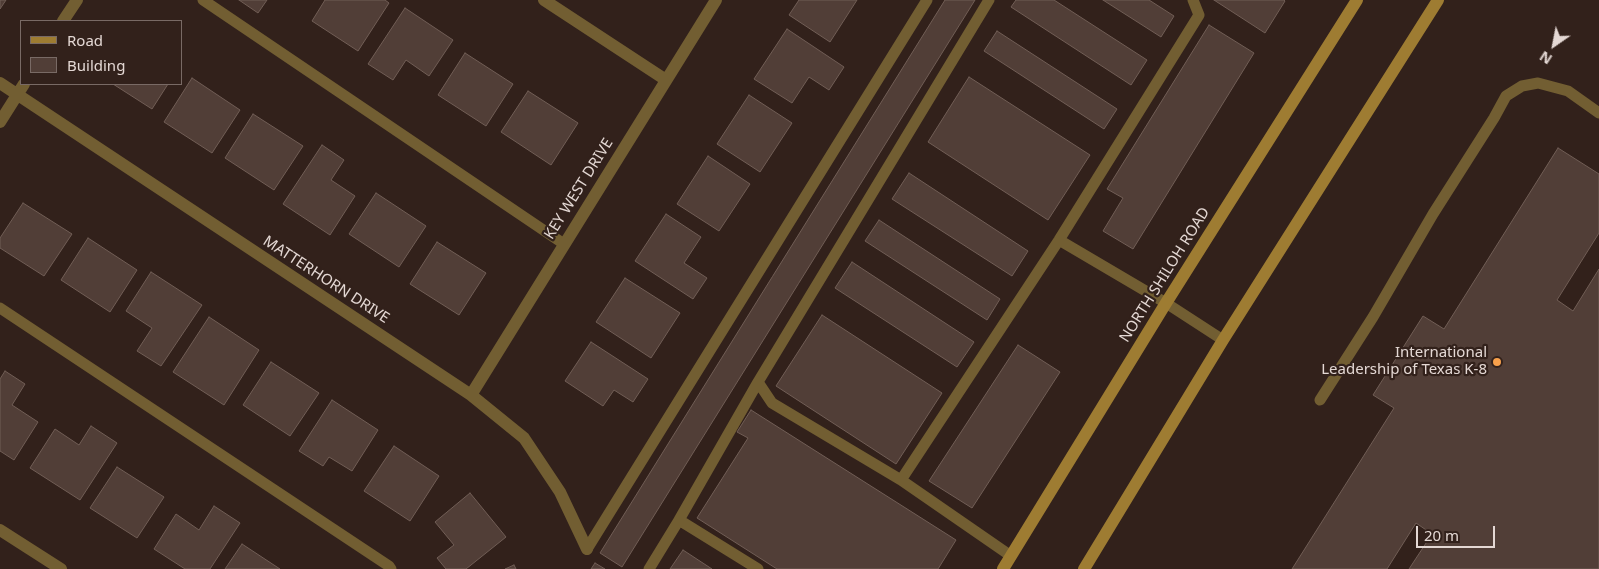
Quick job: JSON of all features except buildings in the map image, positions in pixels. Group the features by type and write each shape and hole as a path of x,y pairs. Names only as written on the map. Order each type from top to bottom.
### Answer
{"main road":[{"name":"NORTH SHILOH ROAD","path":"1003,569 1166,303 1357,0"},
{"path":"1084,569 1223,340 1438,0"}],"street":[{"path":"64,20 76,0"},
{"path":"544,0 666,80"},
{"name":"KEY WEST DRIVE","path":"471,395 716,0"},
{"name":"MATTERHORN DRIVE","path":"0,83 471,395 524,438 560,492 587,549"},
{"path":"0,122 23,85"},
{"path":"0,530 61,569"}],"lane":[{"path":"203,0 564,244"},
{"path":"587,549 927,0"},
{"path":"649,569 758,382 989,0"},
{"path":"901,480 1059,240 1199,15 1193,0"},
{"path":"1320,400 1506,96 1522,86 1538,83 1568,91 1599,114"},
{"path":"1059,240 1166,303 1223,340"},
{"path":"0,308 391,569"},
{"path":"758,382 772,403 901,480 1011,556"},
{"path":"679,520 758,569"}],"place":[{"name":"International Leadership of Texas K-8","path":"1497,362"}]}
